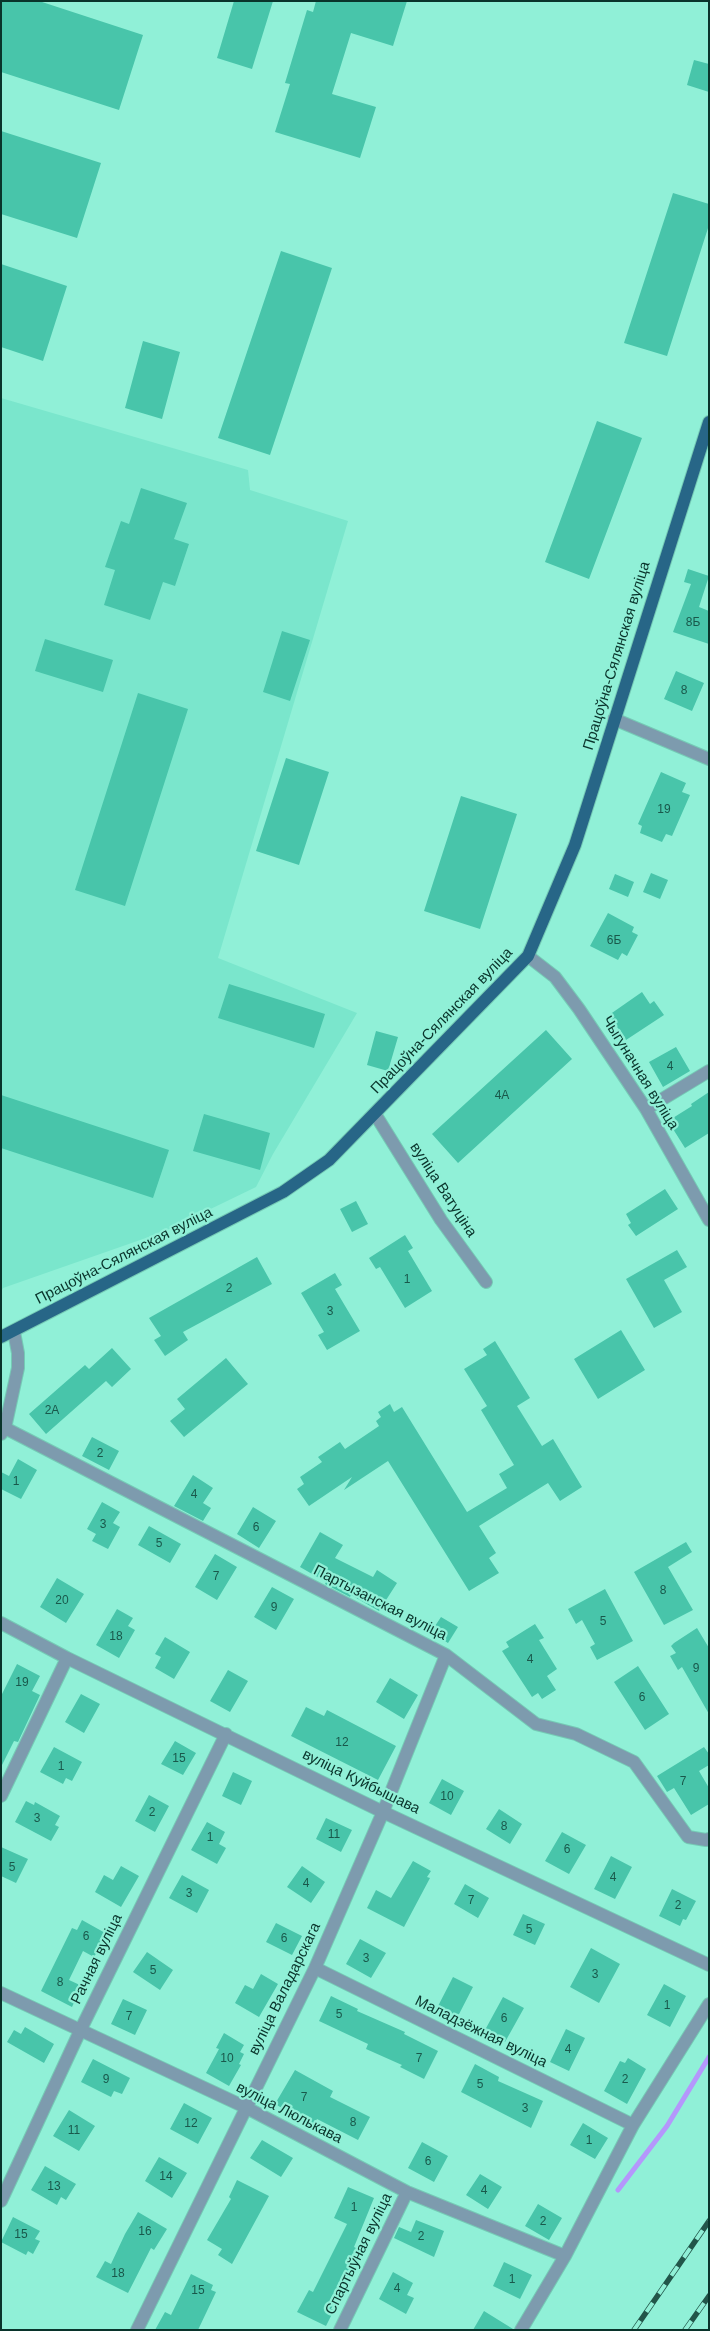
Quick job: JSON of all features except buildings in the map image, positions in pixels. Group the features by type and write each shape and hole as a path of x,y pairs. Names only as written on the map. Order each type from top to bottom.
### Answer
{"main road":[{"name":"Працоўна-Сялянская вуліца","path":"1,1337 283,1192 329,1160 528,956 575,845 709,422"}],"street":[{"path":"614,719 709,759"},
{"name":"Чыгуначная вуліца","path":"528,956 555,977 579,1009 646,1109 709,1220"},
{"path":"646,1109 709,1071"},
{"name":"вуліца Ватуціна","path":"375,1114 442,1220 486,1282"},
{"path":"3,1431 18,1368 18,1353 14,1332"},
{"name":"Партызанская вуліца","path":"3,1431 446,1655 536,1724 576,1734 634,1762 688,1837 709,1839"},
{"name":"вуліца Куйбышава","path":"1,1623 67,1658 384,1812 709,1965"},
{"name":"вуліца Валадарскага","path":"137,2330 315,1968 384,1812 446,1655"},
{"path":"1,1796 67,1658"},
{"name":"Рачная вуліца","path":"1,2200 80,2031 226,1734"},
{"name":"Маладзёжная вуліца","path":"315,1968 633,2125"},
{"name":"вуліца Люлькава","path":"1,1993 245,2108 407,2192 565,2256"},
{"path":"521,2330 565,2256 633,2125 709,2004"},
{"name":"Спартыўная вуліца","path":"340,2330 407,2192"}],"shaded area":[{"path":"1,398 248,470 250,490 348,521 218,958 357,1013 273,1154 256,1187 163,1232 3,1288 1,1292"}],"waterway":[{"path":"618,2190 667,2126 709,2057"}],"railway":[{"path":"634,2330 709,2221"},
{"path":"685,2330 709,2296"}]}
